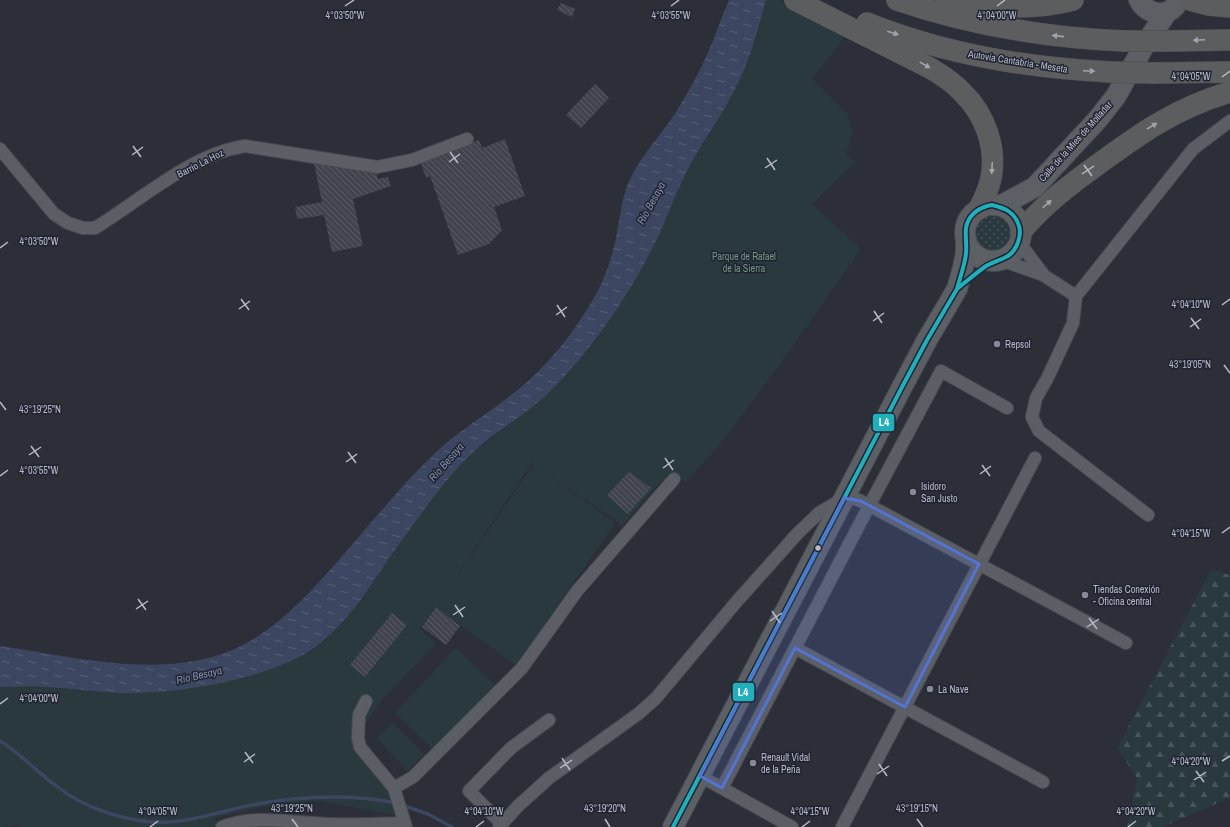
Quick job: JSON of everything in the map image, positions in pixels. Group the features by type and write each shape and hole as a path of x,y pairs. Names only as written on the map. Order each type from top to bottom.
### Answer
{"highway":[{"path":"795,0 855,24 916,60 941,75 958,88 974,106 988,135 992,161 990,184 979,209"},
{"name":"Autovía Cantabria - Meseta","path":"816,0 855,24 986,57 1041,67 1110,72 1230,72"},
{"path":"897,0 938,13 993,26 1049,35 1134,43 1230,40"},
{"path":"946,0 979,5 1010,7 1041,6 1072,0"},
{"path":"1190,0 1209,5 1230,7"},
{"path":"1134,43 1146,26 1140,3"},
{"path":"1140,3 1148,10 1161,14 1173,6"},
{"name":"Calle de la Mies de Molladar","path":"1000,206 1035,187 1107,108 1116,96 1134,43 1173,6"},
{"path":"957,289 972,276 1012,253 1020,233 1035,215 1055,197 1144,131 1184,109 1230,92"},
{"name":"Calle de la Mies de Molladar","path":"1020,233 1029,200 1035,187"},
{"path":"673,827 927,340 957,289 966,253 966,228 970,217 979,209 992,205 1000,206 1015,216 1020,233"},
{"path":"966,239 971,250 975,254 985,259 999,260"}],"street":[{"path":"1148,515 1039,430 1032,417 1036,398 1047,379 1073,323 1076,296 1192,149 1230,121"},
{"name":"Barrio La Hoz","path":"0,150 54,214 68,223 83,228 95,228 193,165 231,148 245,146 377,167 412,160 467,139"},
{"path":"1020,233 1044,275"},
{"path":"999,260 1044,275 1076,296"},
{"path":"722,788 941,371 1008,408"},
{"path":"842,827 1035,458"},
{"path":"395,790 413,777 522,668 577,591 674,479"},
{"path":"548,720 511,748 469,791 500,826 522,802 549,778 638,714 656,698 738,600 797,534 819,513 844,498 852,498 869,506 1126,642"},
{"path":"795,648 1043,782"},
{"path":"222,827 230,824 272,820 328,824 405,825 395,790 360,747 358,728 359,715 366,701"},
{"path":"700,776 792,827"}],"highlighted area":[{"path":"844,498 861,501 979,564 905,707 795,648 722,788 700,776"}],"green space":[{"name":"Parque de Rafael de la Sierra","path":"766,0 779,0 849,32 812,79 847,114 853,132 846,154 855,162 812,204 861,249 790,350 726,437 686,482 670,472 622,525 543,471 615,523 516,665 435,607 420,629 436,643 380,702 353,743 384,783 389,793 394,815 322,801 267,806 215,818 217,827 0,827 0,687 43,687 118,693 181,689 251,675 311,651 328,638 348,616 444,484 470,455 544,397 560,381 591,346 619,307 663,226 689,166 723,112 739,82 756,36","holes":["532,463 534,464 457,576"]},
{"path":"990,215 998,215 1010,224 1013,234 1010,244 1004,250 998,253 990,253 978,244 975,238 975,230 984,218"},
{"path":"1211,570 1230,575 1230,798 1162,827 1127,827 1137,778 1117,748"},
{"path":"456,648 495,685 434,750 395,713"},
{"path":"393,723 425,755 407,771 377,738"}],"water":[{"name":"Río Besaya","path":"729,0 766,0 752,49 738,84 727,105 691,163 659,235 639,273 617,309 592,344 557,384 517,419 484,442 449,478 409,530 360,601 325,640 295,659 254,675 232,681 185,689 140,693 118,693 64,688 0,687 0,646 110,662 165,664 192,661 219,655 256,638 303,599 397,493 440,448 530,380 548,362 572,332 596,295 607,269 613,251 621,210 630,179 640,161 676,112 700,70"}],"building":[{"path":"561,3 575,9 572,17 557,10"},
{"path":"595,84 609,98 581,128 566,115"},
{"path":"505,139 525,196 494,207 502,230 489,244 458,255 430,176 426,178 420,160 479,140 482,148"},
{"path":"314,163 376,171 378,179 388,177 391,186 353,199 363,246 332,252 324,215 297,219 295,207 322,202"},
{"path":"629,472 651,488 628,514 607,495"},
{"path":"436,607 460,626 446,645 422,627"},
{"path":"392,613 407,625 365,677 350,665"}],"waterway":[{"path":"0,741 55,785 73,797 98,810 135,820 155,822 176,821 257,804 292,799 344,797 396,803"},
{"path":"402,805 428,814 452,827"}],"transit line":[{"name":"L4","path":"992,205 1008,211 1016,219 1020,232 1016,247 1010,255 986,266 957,289 964,266 967,223 975,212 992,205"},
{"name":"L4","path":"673,827 901,389 927,340 957,289"}],"place":[{"name":"Repsol","path":"997,344"},
{"name":"Isidoro San Justo","path":"913,492"},
{"name":"Tiendas Conexión - Oficina central","path":"1085,595"},
{"name":"La Nave","path":"930,689"},
{"name":"Renault Vidal de la Peña","path":"753,763"}]}
